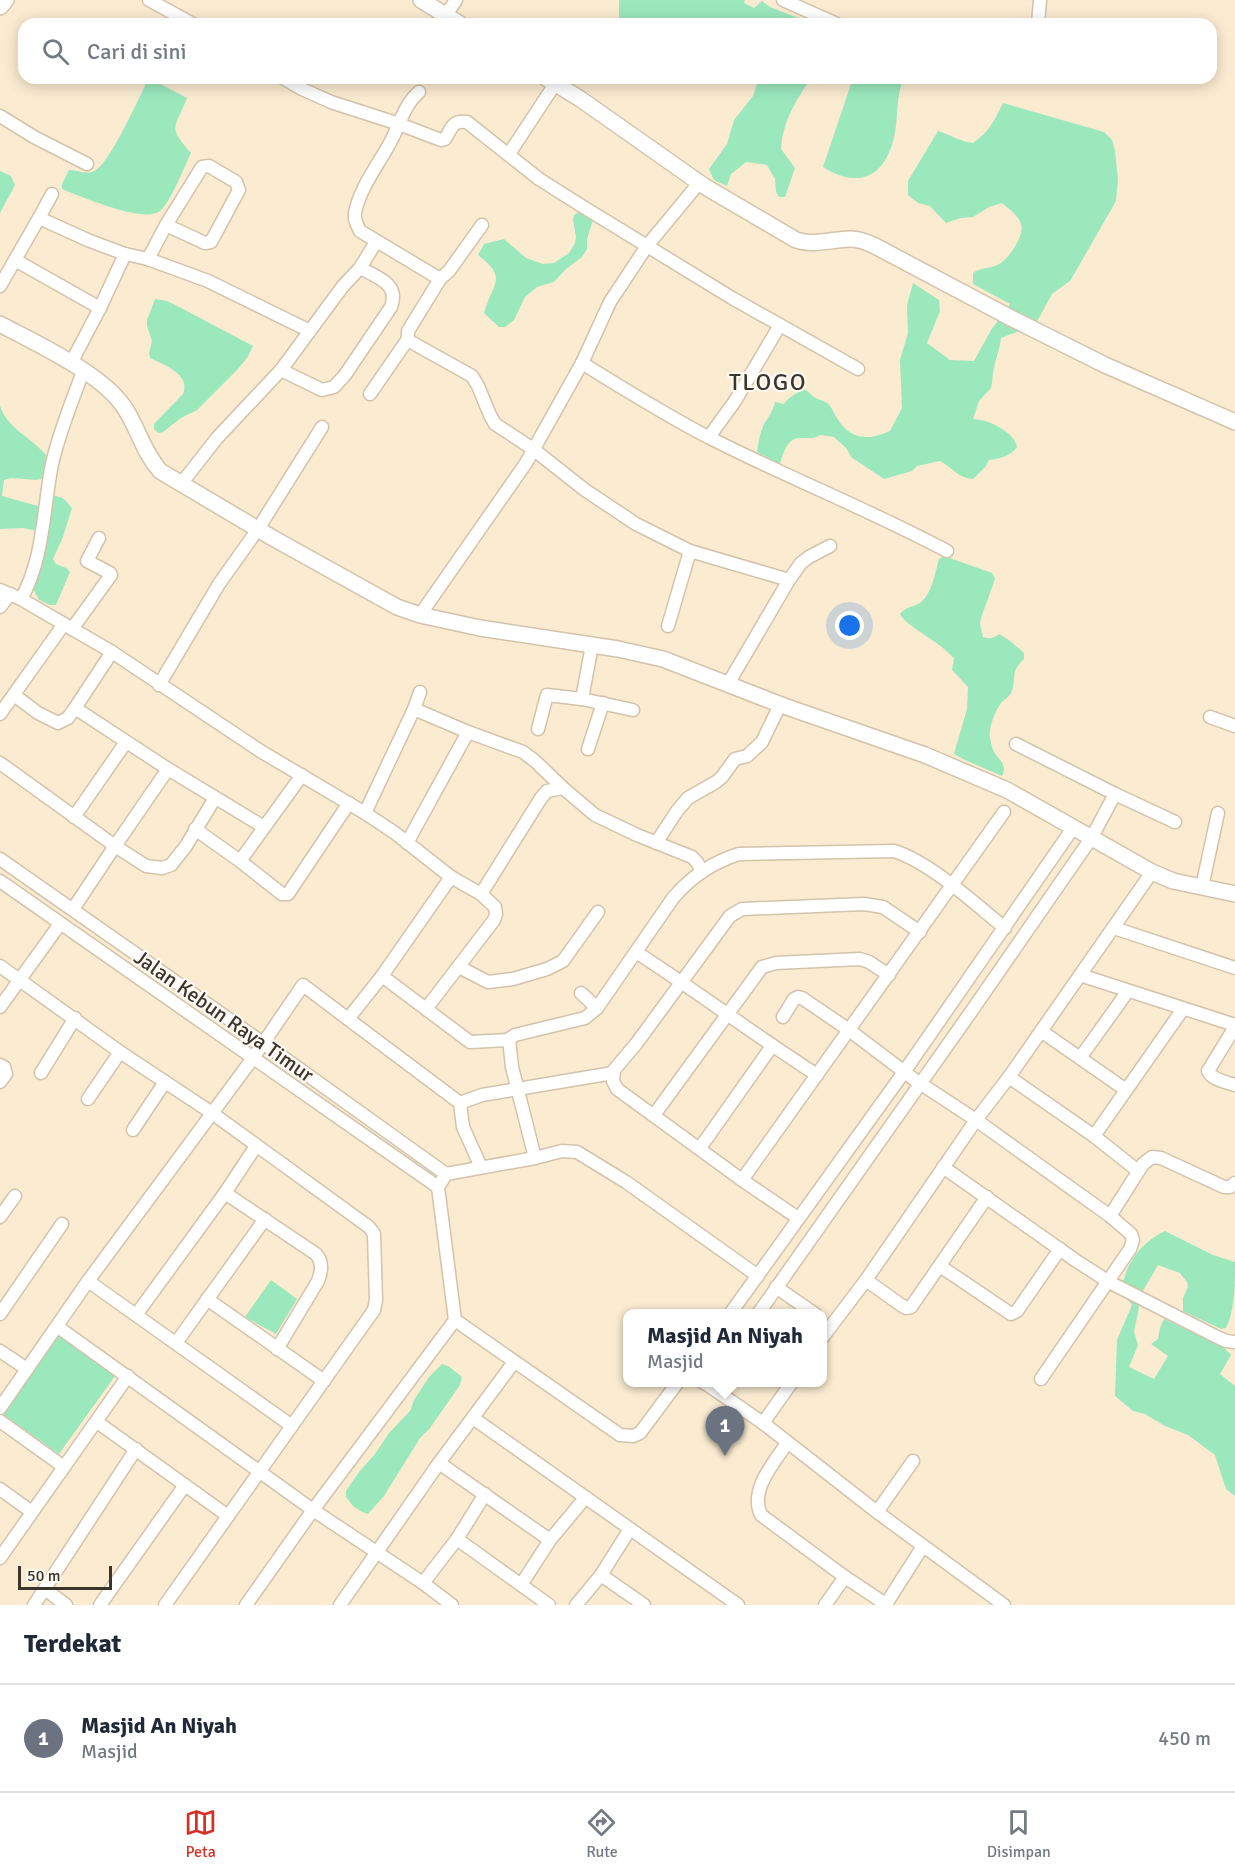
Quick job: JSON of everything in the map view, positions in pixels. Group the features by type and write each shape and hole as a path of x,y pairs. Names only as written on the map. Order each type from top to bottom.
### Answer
{"street":[{"path":"0,7 6,0"},
{"path":"149,0 182,18"},
{"path":"421,0 451,18"},
{"path":"446,15 456,0"},
{"path":"783,0 823,18"},
{"path":"814,0 818,16"},
{"path":"1038,1 1038,18"},
{"path":"293,84 331,102 441,140 445,140 455,122 467,122 540,179 732,298 858,369"},
{"path":"509,154 549,84"},
{"path":"556,84 699,183 802,242 862,240 1105,365 1235,422"},
{"path":"419,92 407,104 364,190 355,215 356,225 360,231 376,242 440,279"},
{"path":"0,116 34,137 87,164"},
{"path":"148,260 166,225 202,167 209,166 238,185 239,190 210,242 205,243 166,225"},
{"path":"420,615 526,463 582,363 610,302 647,246 699,183"},
{"path":"0,286 52,194"},
{"path":"39,218 124,254 208,281 310,331"},
{"path":"370,394 408,339 408,331 440,279 449,271 482,225"},
{"path":"181,484 217,438 281,370 343,286 360,268 376,242"},
{"path":"0,607 14,594 39,547 55,452 77,367 124,254"},
{"path":"15,260 100,308"},
{"path":"281,370 322,390 334,387 345,375 393,301 393,294 389,286 360,268"},
{"path":"0,324 77,367 116,397 126,410 151,460 160,471 397,607 420,615 480,628 618,649 663,659 780,705 925,755 1007,790 1152,872 1173,881 1235,894"},
{"path":"709,437 735,401 780,325"},
{"path":"408,339 471,376 495,424 533,449 614,510 657,536 690,551 789,580"},
{"path":"582,363 709,437 901,526 947,550"},
{"path":"159,685 219,584 258,529 322,427"},
{"path":"0,714 111,575 87,561 99,538"},
{"path":"728,684 789,580 808,557 830,546"},
{"path":"668,626 690,551"},
{"path":"14,594 112,652 262,752 365,813 451,877 481,894 495,907 494,920 426,1009"},
{"path":"582,699 592,645"},
{"path":"14,695 38,713 58,723 68,718 112,652"},
{"path":"365,813 414,710 420,692"},
{"path":"538,729 547,695 582,699 633,710"},
{"path":"588,749 603,704"},
{"path":"656,843 688,798 716,782 735,759 747,756 762,742 780,705"},
{"path":"75,708 168,769 264,827"},
{"path":"414,710 523,752 596,814 614,825 692,857 702,872"},
{"path":"1210,717 1235,726"},
{"path":"407,843 468,732"},
{"path":"74,817 126,742"},
{"path":"1017,744 1175,822"},
{"path":"0,763 146,866 162,868 176,861 215,798"},
{"path":"73,909 168,769"},
{"path":"240,861 302,775"},
{"path":"481,894 541,798 547,791 563,788"},
{"path":"761,1309 1092,837 1115,794"},
{"path":"195,829 282,894 288,894 349,803"},
{"path":"742,1180 1004,813"},
{"path":"1202,887 1218,813"},
{"path":"734,1309 904,1072 1073,828"},
{"path":"382,975 470,1042 508,1040 515,1035 585,1017 597,1008 684,885 724,859 738,854 894,851 910,857 953,886 1005,928"},
{"name":"Jalan Kebun Raya Timur","path":"0,859 446,1174"},
{"path":"827,1322 866,1280 943,1167 1009,1077 1152,872"},
{"path":"348,1019 451,877"},
{"name":"Jalan Kebun Raya Timur","path":"0,881 438,1186"},
{"path":"798,1218 617,1089 613,1081 613,1073 730,916 742,909 879,905 920,932"},
{"path":"459,967 488,982 513,979 547,969 563,961 598,912"},
{"path":"0,1007 60,924"},
{"path":"1113,928 1235,968"},
{"path":"636,952 817,1075"},
{"path":"654,1115 758,970 766,964 860,959 889,975"},
{"path":"0,966 120,1052 212,1113 369,1227 376,1240 376,1305 165,1605"},
{"path":"1080,975 1235,1026 1208,1071 1209,1075 1235,1085"},
{"path":"0,1407 88,1281 253,1058 303,985 460,1104 463,1127 481,1167"},
{"path":"1080,1058 1128,991"},
{"path":"581,993 597,1008"},
{"path":"783,1017 794,999 802,998 1110,1215 1128,1231 1132,1240 1130,1250 1041,1379"},
{"path":"1094,1136 1183,1009"},
{"path":"41,1073 75,1018"},
{"path":"1041,1031 1126,1090"},
{"path":"508,1040 512,1067 535,1158"},
{"path":"700,1148 772,1046"},
{"path":"88,1099 120,1052"},
{"path":"0,1065 6,1071 0,1082"},
{"path":"460,1104 482,1095 613,1073"},
{"path":"1009,1077 1094,1136 1138,1171"},
{"path":"133,1130 165,1082"},
{"path":"136,1315 225,1193 256,1146"},
{"path":"246,1605 313,1510 455,1320 438,1186 446,1174 562,1151 577,1152 626,1182 758,1276"},
{"path":"1110,1215 1138,1171 1147,1159 1152,1157 1161,1158 1224,1187 1235,1184"},
{"path":"943,1167 1110,1282 1215,1336 1235,1342"},
{"path":"225,1193 316,1254 321,1262 321,1274 318,1281 278,1349"},
{"path":"0,1217 15,1196"},
{"path":"866,1280 901,1305 909,1308 987,1197"},
{"path":"176,1343 265,1219"},
{"path":"0,1314 62,1224"},
{"path":"940,1266 1011,1314 1017,1311 1060,1249"},
{"path":"88,1281 292,1425"},
{"path":"776,1287 808,1309"},
{"path":"207,1299 324,1381"},
{"path":"455,1320 614,1432 627,1436 637,1435 643,1431 675,1387"},
{"path":"58,1327 313,1510 452,1605"},
{"path":"0,1351 27,1370"},
{"path":"346,1603 377,1552 439,1463 514,1362"},
{"path":"0,1558 128,1376"},
{"path":"713,1387 764,1423 877,1512 1004,1605"},
{"path":"764,1423 789,1387"},
{"path":"473,1418 738,1605"},
{"path":"0,1421 64,1467"},
{"path":"97,1422 228,1516"},
{"path":"787,1443 760,1486 757,1498 758,1509 765,1520 844,1577 887,1603 923,1546"},
{"path":"34,1605 136,1449"},
{"path":"877,1512 912,1461"},
{"path":"439,1463 550,1540"},
{"path":"100,1605 185,1485"},
{"path":"0,1489 32,1512"},
{"path":"423,1583 457,1539 485,1494"},
{"path":"521,1585 550,1540 585,1498"},
{"path":"576,1605 601,1575 630,1529"},
{"path":"457,1539 549,1605"},
{"path":"601,1575 640,1604"},
{"path":"825,1605 844,1577"},
{"path":"45,1589 66,1605"}],"green space":[{"path":"619,0 745,0 744,3 754,8 762,1 770,7 798,18 619,18"},
{"path":"146,84 160,84 187,98 177,121 176,131 191,153 173,192 160,211 152,214 127,212 62,189 69,170 86,173 99,168 123,130"},
{"path":"757,84 807,84 791,111 782,139 781,149 795,168 785,197 779,197 776,192 775,179 767,165 746,162 731,174 727,186 714,180 709,169 727,144 734,120 753,96"},
{"path":"851,84 901,84 894,137 890,151 877,170 868,176 858,178 835,174 823,167"},
{"path":"1003,103 1104,132 1112,140 1118,179 1116,201 1070,281 1052,294 1035,325 1001,338 991,388 979,401 973,419 986,421 1001,429 1010,435 1017,447 1012,453 989,460 973,479 960,475 940,461 917,466 912,471 884,479 851,457 847,449 834,437 821,435 792,440 786,447 780,464 757,452 764,424 775,402 784,404 803,389 828,404 842,425 854,434 867,437 890,431 902,408 900,360 908,333 907,305 913,283 939,300 940,311 927,343 950,360 974,361 991,330 1010,304 973,284 973,273 996,266 1007,257 1021,234 1020,221 1002,203 989,207 973,217 946,223 930,206 918,203 908,195 908,181 938,131 973,143 988,130"},
{"path":"0,171 11,176 15,185 0,213"},
{"path":"579,212 593,220 587,239 587,249 582,257 554,282 537,287 525,297 514,320 505,327 499,327 484,313 496,282 496,276 478,255 484,244 504,239 526,258 543,264 554,263 569,253 575,243 573,220 574,215"},
{"path":"155,299 167,301 253,346 237,370 197,410 158,433 154,429 154,424 183,394 184,387 183,381 175,371 150,358 152,341 147,320"},
{"path":"0,406 8,421 46,455 45,478 4,480 2,496 38,506 52,495 63,498 72,508 53,559 56,564 70,572 56,605 39,600 33,589 37,531 23,528 0,529"},
{"path":"944,556 992,573 995,579 980,624 983,637 991,638 999,634 1024,653 1024,659 1016,668 1011,693 999,706 990,730 994,752 1004,769 1002,776 954,754 967,709 968,687 952,670 954,658 940,645 910,625 900,614 924,599 933,583 939,559"},
{"path":"1165,1231 1213,1255 1235,1262 1235,1288 1231,1313 1226,1328 1221,1329 1183,1311 1187,1282 1180,1273 1158,1265 1137,1301 1139,1307 1134,1332 1138,1345 1129,1367 1154,1379 1168,1356 1151,1344 1158,1339 1164,1319 1223,1347 1231,1355 1220,1374 1235,1386 1235,1496 1226,1489 1215,1455 1188,1435 1165,1426 1145,1414 1133,1411 1115,1396 1117,1340 1132,1305 1121,1291 1123,1281 1135,1255 1148,1242"},
{"path":"271,1280 297,1299 276,1334 245,1317"},
{"path":"55,1332 115,1376 59,1454 0,1412"},
{"path":"442,1364 462,1377 460,1385 430,1428 420,1438 384,1496 368,1514 362,1512 346,1497 346,1491 389,1433 410,1411 414,1400 429,1377"}],"place":[{"name":"Masjid An Niyah","path":"725,1456"}],"district":[{"name":"TLOGO","path":"768,382"}]}
